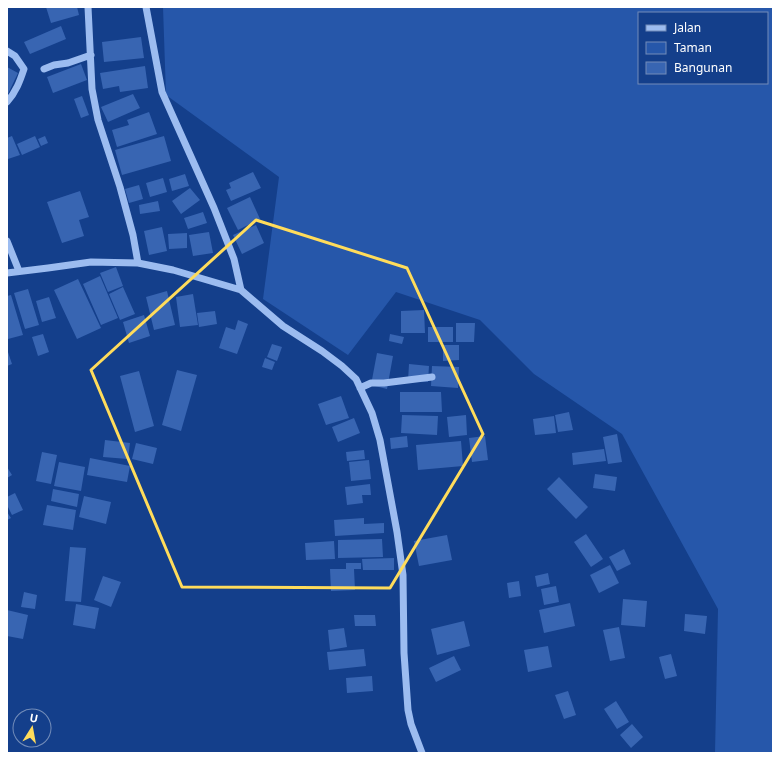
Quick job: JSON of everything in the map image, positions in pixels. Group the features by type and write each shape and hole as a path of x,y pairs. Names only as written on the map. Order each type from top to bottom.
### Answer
{"street":[{"path":"88,7 92,89 98,120 120,187 133,235 138,263"},
{"path":"146,7 162,92 214,208 234,259 242,290"},
{"path":"7,51 15,56 24,69 18,84 7,102"},
{"path":"44,69 91,55"},
{"path":"7,241 19,271"},
{"path":"7,273 91,262 138,263 173,270 242,290 283,326 342,366 356,379 372,413 380,440 397,532 403,575 404,653 408,710 422,753"},
{"path":"360,388 371,383 432,378"}],"highlighted area":[{"path":"256,220 407,268 483,434 390,588 182,587 91,370"}],"green space":[{"path":"163,7 773,7 773,753 715,753 718,609 622,434 534,374 480,320 396,292 348,355 263,299 279,177 166,95"}],"building":[{"path":"46,7 77,7 79,15 51,23"},
{"path":"61,26 66,39 30,54 24,42"},
{"path":"141,37 144,58 104,62 102,42"},
{"path":"81,64 87,80 53,93 47,77"},
{"path":"145,66 148,88 120,92 119,86 103,89 100,73"},
{"path":"7,67 18,73 7,96"},
{"path":"133,94 140,108 108,122 101,107"},
{"path":"82,96 89,115 81,118 74,99"},
{"path":"149,112 157,134 117,147 112,130 129,125 127,120"},
{"path":"12,136 20,155 8,159 7,138"},
{"path":"35,136 40,147 22,155 17,144"},
{"path":"45,136 48,143 41,146 38,139"},
{"path":"164,136 171,161 122,175 115,150"},
{"path":"253,172 261,188 231,201 226,190 231,188 229,183"},
{"path":"185,174 189,186 172,191 169,179"},
{"path":"163,178 167,192 150,197 146,183"},
{"path":"139,185 143,199 129,203 125,189"},
{"path":"190,188 200,200 181,214 172,201"},
{"path":"80,191 89,217 79,220 84,236 62,243 47,202"},
{"path":"250,197 260,219 238,230 227,208"},
{"path":"158,201 160,211 140,214 139,205"},
{"path":"203,212 207,223 188,229 184,218"},
{"path":"256,225 264,243 242,254 233,235"},
{"path":"162,227 167,251 149,255 144,231"},
{"path":"209,232 213,253 193,256 189,235"},
{"path":"187,233 187,248 169,249 168,234"},
{"path":"116,267 123,286 108,292 100,273"},
{"path":"100,276 118,318 101,325 83,284"},
{"path":"78,279 101,328 77,339 54,290"},
{"path":"123,287 135,314 120,320 109,294"},
{"path":"28,289 39,325 25,329 14,293"},
{"path":"167,291 175,325 154,330 146,297"},
{"path":"193,294 198,325 180,327 176,297"},
{"path":"11,295 23,335 8,339 7,296"},
{"path":"49,297 56,318 42,322 36,301"},
{"path":"424,310 425,333 401,333 401,311"},
{"path":"215,311 217,324 199,327 197,313"},
{"path":"144,315 150,336 129,343 123,322"},
{"path":"238,320 248,324 237,354 219,348 226,327 235,330"},
{"path":"456,323 475,323 474,342 456,342"},
{"path":"428,327 453,327 453,342 428,342"},
{"path":"43,334 49,352 38,356 32,337"},
{"path":"390,334 404,337 402,344 389,341"},
{"path":"272,344 282,347 277,361 267,357"},
{"path":"443,345 459,345 459,360 443,361"},
{"path":"7,349 12,364 7,366"},
{"path":"377,353 393,356 387,389 371,385"},
{"path":"265,358 275,362 272,370 262,367"},
{"path":"409,364 429,366 428,382 408,381"},
{"path":"432,366 459,367 458,388 431,386"},
{"path":"177,370 197,375 181,431 162,425"},
{"path":"139,371 154,426 135,432 120,376"},
{"path":"400,392 441,392 442,412 400,412"},
{"path":"341,396 349,418 326,425 318,404"},
{"path":"569,412 573,430 558,432 555,415"},
{"path":"402,415 438,416 437,435 401,433"},
{"path":"466,415 467,435 449,437 447,417"},
{"path":"554,416 556,433 535,435 533,419"},
{"path":"354,418 360,433 338,442 332,427"},
{"path":"617,434 622,462 608,464 603,437"},
{"path":"407,436 408,447 391,449 390,438"},
{"path":"485,436 488,460 472,462 469,438"},
{"path":"105,440 130,443 128,459 103,457"},
{"path":"461,441 463,466 418,470 416,445"},
{"path":"136,443 157,448 153,464 132,459"},
{"path":"604,449 606,461 573,465 572,453"},
{"path":"364,450 365,459 347,461 346,452"},
{"path":"42,452 57,455 51,484 36,481"},
{"path":"90,458 130,466 127,482 87,475"},
{"path":"369,460 371,479 351,481 349,462"},
{"path":"59,462 85,467 81,491 54,486"},
{"path":"7,467 12,475 7,478"},
{"path":"595,474 617,477 615,491 593,488"},
{"path":"559,477 588,507 576,519 547,489"},
{"path":"370,484 371,495 362,495 363,503 347,505 345,487"},
{"path":"53,489 79,494 77,507 51,501"},
{"path":"15,493 23,510 12,515 7,505 7,497"},
{"path":"84,496 111,502 106,524 79,517"},
{"path":"47,505 76,510 73,530 43,525"},
{"path":"7,512 11,518 7,520"},
{"path":"364,518 364,524 384,523 384,533 335,536 334,520"},
{"path":"586,534 603,559 591,567 574,542"},
{"path":"447,535 452,560 419,566 414,541"},
{"path":"382,539 383,557 338,558 338,540"},
{"path":"334,541 335,559 306,560 305,543"},
{"path":"70,547 86,548 81,602 65,601"},
{"path":"624,549 631,564 617,571 609,557"},
{"path":"394,558 394,570 363,570 362,559"},
{"path":"346,563 361,563 361,569 354,569 355,590 331,591 330,569 346,569"},
{"path":"610,565 619,583 599,593 590,575"},
{"path":"548,573 550,584 537,587 535,576"},
{"path":"103,576 121,582 111,607 94,600"},
{"path":"519,581 521,596 509,598 507,583"},
{"path":"556,586 559,602 544,605 541,589"},
{"path":"24,592 37,595 35,609 21,607"},
{"path":"623,599 647,601 645,627 621,625"},
{"path":"570,603 575,626 544,633 539,610"},
{"path":"76,604 99,608 95,629 73,625"},
{"path":"7,610 28,615 23,639 7,636"},
{"path":"685,614 707,616 705,634 684,631"},
{"path":"354,615 375,615 376,626 355,626"},
{"path":"464,621 470,646 437,655 431,629"},
{"path":"619,627 625,658 610,661 603,630"},
{"path":"344,628 347,647 330,650 328,630"},
{"path":"548,646 552,667 528,672 524,650"},
{"path":"364,649 366,666 329,670 327,652"},
{"path":"671,654 677,676 665,679 659,657"},
{"path":"454,656 461,670 436,682 429,668"},
{"path":"372,676 373,691 347,693 346,678"},
{"path":"568,691 576,715 564,719 555,695"},
{"path":"616,701 629,722 617,729 604,709"},
{"path":"632,724 643,737 631,748 620,735"}]}
